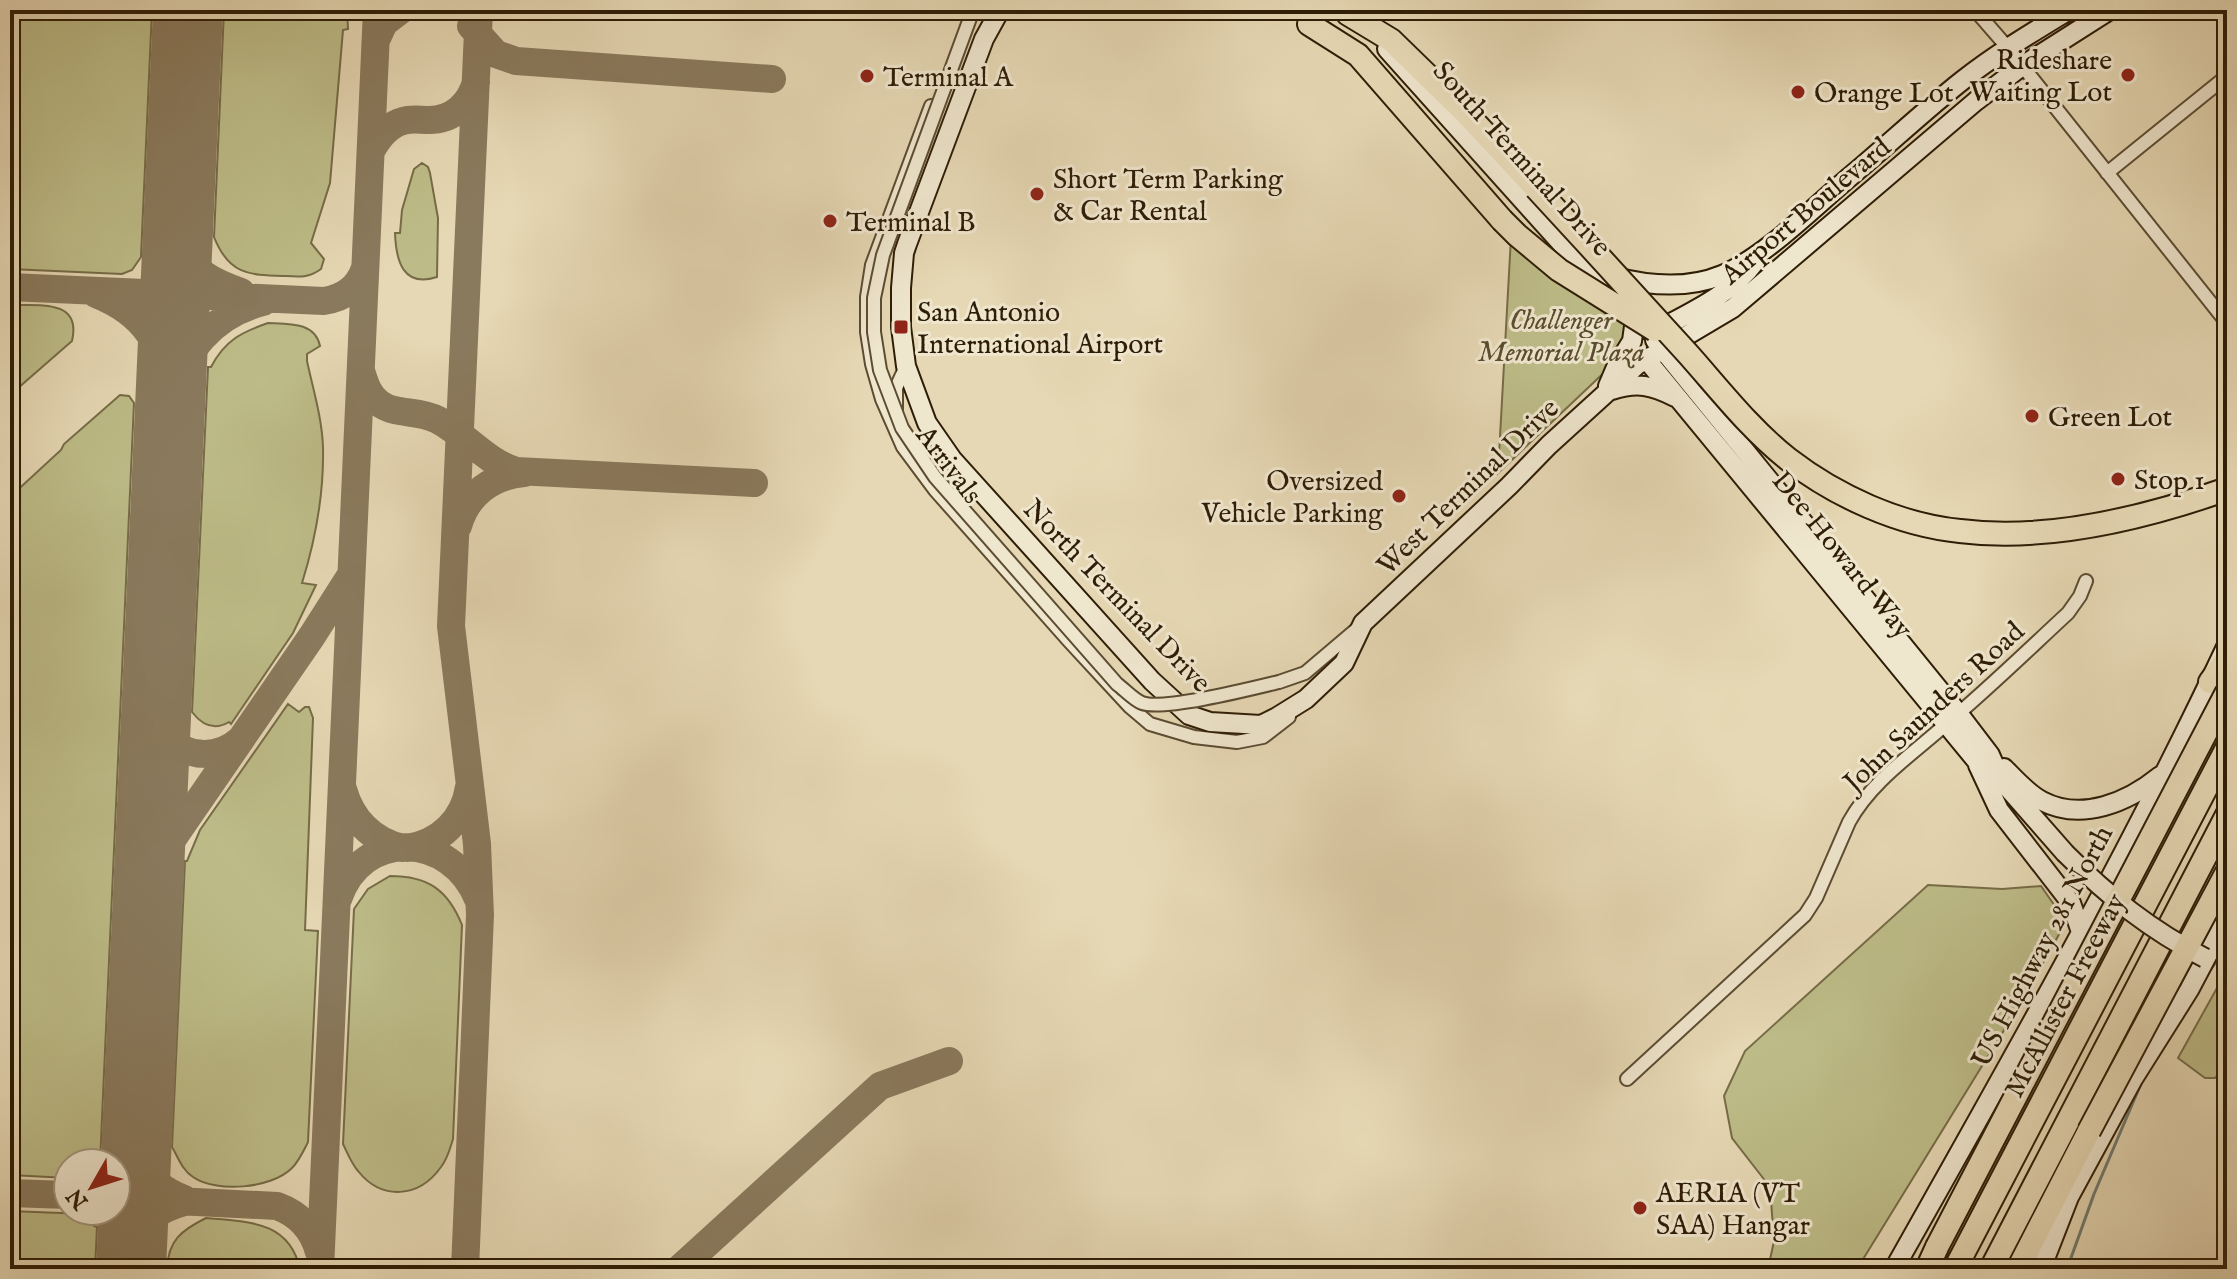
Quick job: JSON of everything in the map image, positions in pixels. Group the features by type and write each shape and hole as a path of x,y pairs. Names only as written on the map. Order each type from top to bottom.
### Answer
{"highway":[{"path":"1343,12 1391,40 1465,112 1536,188 1664,352"},
{"path":"1309,24 1358,55 1517,235 1664,352 1789,460 1838,490 1923,524 1960,532 2010,533 2068,529 2181,505 2227,489"},
{"path":"1927,1269 2218,687 2227,659"},
{"name":"McAllister Freeway","path":"1955,1269 2227,748"},
{"path":"1991,1269 2227,815"},
{"path":"2019,1269 2227,872"},
{"path":"2019,1269 2074,1188"}],"main road":[{"name":"North Terminal Drive","path":"1000,10 984,39 904,253 901,327 906,366 927,423 952,459 1152,681 1189,715 1210,722 1261,725 1277,717 1306,699 1344,663 1363,623"},
{"name":"Airport Boulevard","path":"1579,263 1641,284 1695,283 1724,274 1764,250 1963,80 2069,10"},
{"name":"Airport Boulevard","path":"1664,352 1733,308 1944,128 2022,66 2110,10"},
{"name":"South Terminal Drive","path":"1343,12 1383,45 1579,263 1664,352"},
{"path":"1650,334 1745,276 1764,250"},
{"path":"1605,393 1625,386 1655,387 1688,396 1695,354 1702,336 1719,316"},
{"path":"1605,393 1634,336 1635,319"},
{"name":"West Terminal Drive","path":"1363,623 1605,393 1664,352"},
{"name":"Dee Howard Way","path":"1664,352 1699,423 1825,563 2001,780 2065,853 2123,908 2205,958"},
{"name":"Dee Howard Way","path":"1688,396 1761,472 1825,563"},
{"path":"1699,423 1706,421 1739,458 1761,472"},
{"name":"US Highway 281 North","path":"1894,1269 2055,983 2165,772 2218,687 2227,645"},
{"path":"1982,757 2041,801 2066,809 2118,803 2144,789 2165,772"},
{"path":"1982,757 1999,810 2071,903 2081,932"},
{"path":"2041,1269 2074,1188 2133,1079 2189,990 2227,918"}],"street":[{"name":"Arrivals","path":"971,10 881,240 872,265 867,297 867,332 872,364 882,399 903,447 935,490 1038,606 1130,707 1150,724 1194,737 1237,742 1263,737 1285,721 1306,699"},
{"path":"971,10 883,255 874,298 874,332 880,370 902,428 935,477 966,513 1117,684 1143,703 1167,704 1192,700 1279,682 1305,673 1363,623"},
{"path":"1975,10 2227,323"},
{"path":"2107,173 2227,76"},
{"path":"903,447 895,412 896,388 906,366"},
{"name":"John Saunders Road","path":"1627,1079 1805,915 1816,898 1838,842 1855,810 1879,781 2068,613 2086,581"}],"green space":[{"path":"10,10 152,10 141,257 132,270 122,274 10,269"},
{"path":"224,10 347,10 348,29 343,30 330,183 311,243 324,259 317,272 295,277 261,275 242,270 226,259 214,237"},
{"path":"422,163 430,173 438,218 437,277 416,279 404,270 400,262 395,233 400,233 402,210 414,169"},
{"name":"Challenger Memorial Plaza","path":"1512,219 1626,321 1626,348 1610,367 1498,473"},
{"path":"10,305 55,307 70,317 73,327 72,341 10,395"},
{"path":"268,323 307,328 313,332 320,346 307,354 323,447 315,533 302,583 316,585 293,633 231,724 213,726 204,723 192,712 208,367 235,338"},
{"path":"120,395 129,396 134,403 101,1147 52,1147 52,1177 10,1175 10,497"},
{"path":"288,704 299,712 309,707 313,718 305,930 318,931 308,1142 295,1165 283,1175 258,1184 229,1187 203,1182 189,1174 172,1147 185,861 200,830"},
{"path":"390,876 415,879 435,887 450,903 462,925 453,1139 445,1160 432,1177 422,1185 400,1192 389,1191 368,1181 353,1165 343,1144 354,909 368,889"},
{"path":"1928,885 2002,889 2041,886 2066,922 2014,1014 1857,1269 1768,1269 1774,1241 1770,1187 1732,1138 1724,1096 1745,1051"},
{"path":"2227,970 2227,1028 2222,1035 2222,1071 2215,1078 2205,1078 2178,1058"},
{"path":"10,1211 52,1213 52,1227 97,1227 95,1269 10,1269"},
{"path":"206,1218 251,1223 276,1232 294,1253 300,1269 167,1269 173,1243 190,1227"}],"waterway":[{"path":"2207,974 2227,952"},
{"path":"2067,1269 2094,1194 2143,1079"}],"taxiway":[{"path":"320,1269 377,10"},
{"path":"376,40 384,23 401,10"},
{"path":"465,1269 480,915 477,844 451,626 479,10"},
{"path":"471,26 496,54 516,61 772,79"},
{"path":"371,151 384,133 398,123 438,119 453,114 465,104 476,82"},
{"path":"177,243 203,274 241,292"},
{"path":"10,287 324,301 349,291 365,268"},
{"path":"96,294 128,311 149,333 163,361 170,396"},
{"path":"170,401 183,367 202,338 228,316 263,302"},
{"path":"361,371 370,393 379,403 392,410 438,420 495,461 516,471 754,483"},
{"path":"458,526 468,505 482,489 501,478 524,473"},
{"path":"148,894 156,863 349,578"},
{"path":"157,684 161,723 178,746 198,754 209,754 240,740"},
{"path":"407,848 430,841 448,828 462,810 469,787"},
{"path":"343,789 351,810 364,827 382,840 403,848"},
{"path":"338,899 350,876 366,860 386,850 407,847 428,851 448,861 465,877 478,899"},
{"path":"679,1269 880,1086 949,1061"},
{"path":"137,1133 140,1157 152,1179 184,1199"},
{"path":"10,1193 52,1194"},
{"path":"132,1199 277,1206 304,1223 319,1252"},
{"path":"131,1260 142,1226 161,1211 184,1202"}],"runway":[{"path":"131,1269 188,10"}],"place":[{"name":"Rideshare Waiting Lot","path":"2128,75"},
{"name":"Terminal A","path":"867,76"},
{"name":"Orange Lot","path":"1798,92"},
{"name":"Short Term Parking & Car Rental","path":"1037,194"},
{"name":"Terminal B","path":"830,221"},
{"name":"San Antonio International Airport","path":"901,327"},
{"name":"Green Lot","path":"2032,416"},
{"name":"Stop 1","path":"2118,479"},
{"name":"Oversized Vehicle Parking","path":"1399,496"},
{"name":"AERIA (VT SAA) Hangar","path":"1640,1208"}]}
